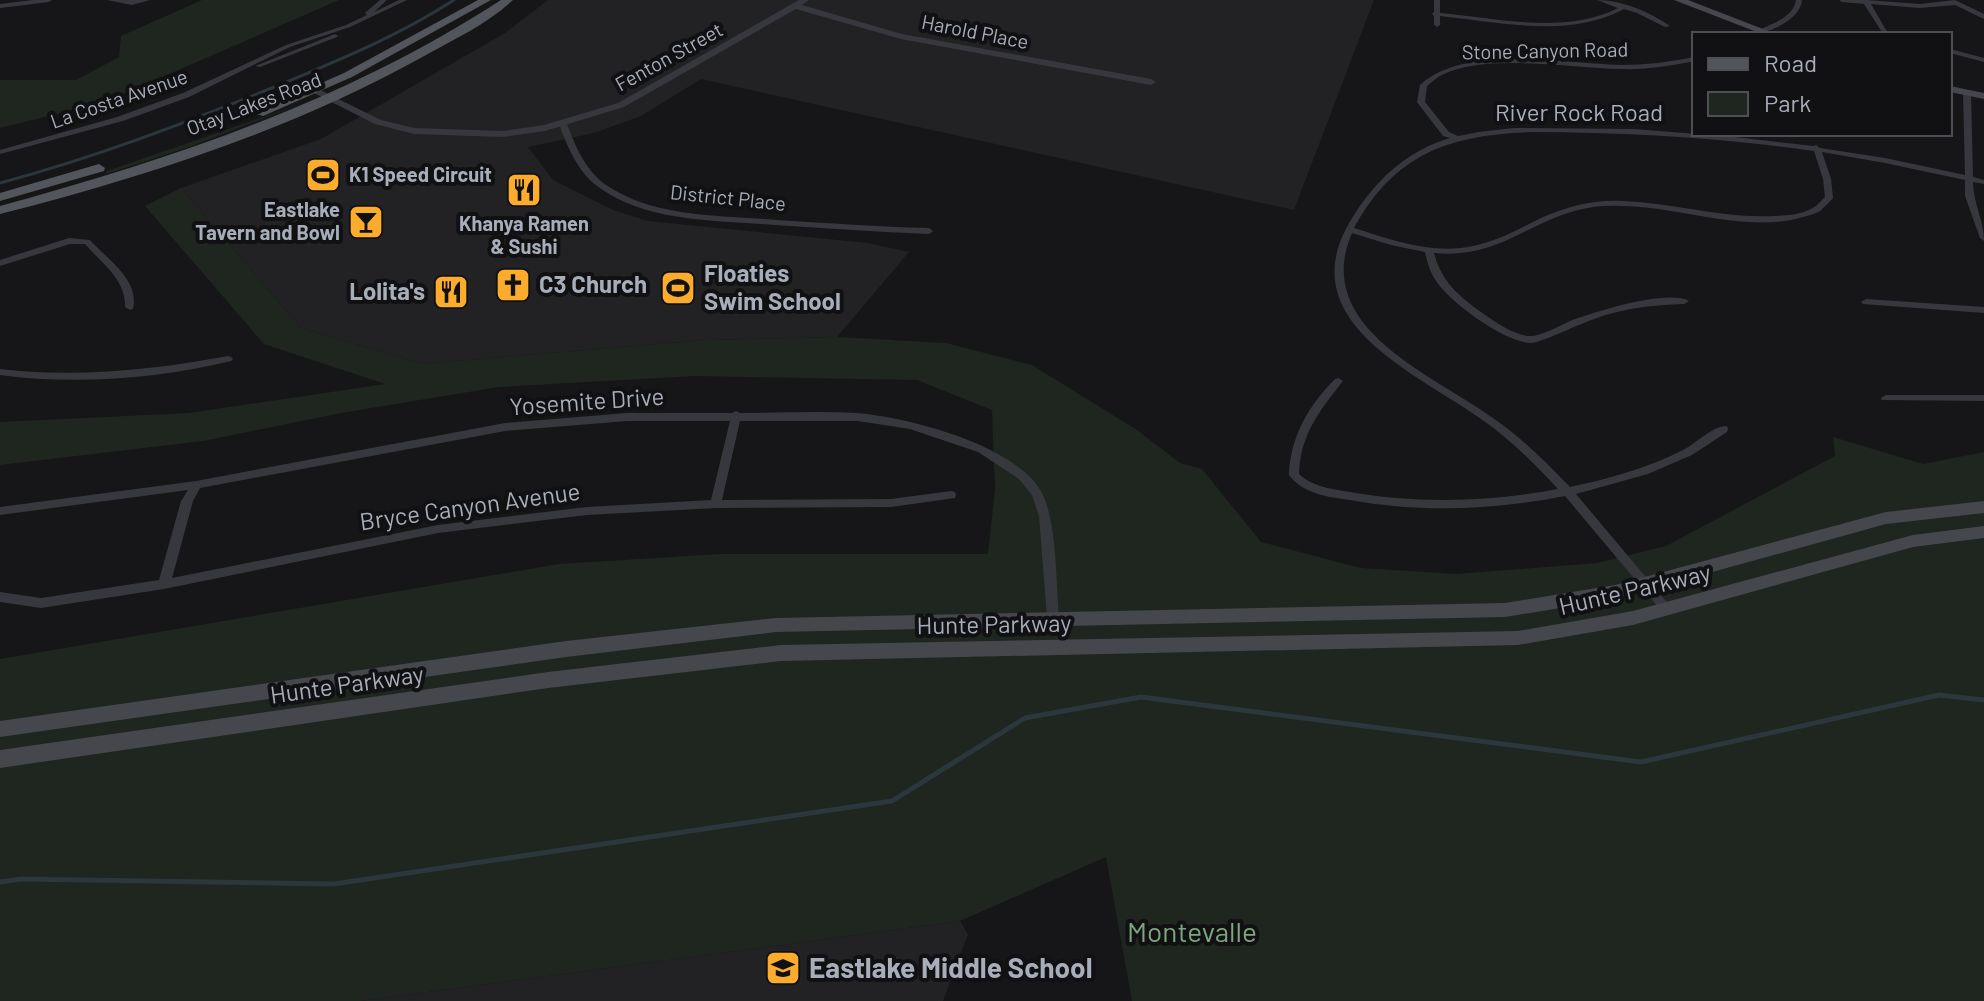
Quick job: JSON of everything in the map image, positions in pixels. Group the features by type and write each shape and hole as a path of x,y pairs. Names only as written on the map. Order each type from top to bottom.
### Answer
{"main road":[{"name":"Otay Lakes Road","path":"0,197 129,160 313,90 431,33 486,0"},
{"name":"Otay Lakes Road","path":"0,210 169,159 328,98 454,34 508,0"},
{"path":"1679,0 1760,32"},
{"path":"1952,89 1984,96"},
{"name":"Hunte Parkway","path":"0,729 566,649 776,625 1505,610 1645,584 1886,518 1984,507"},
{"name":"Hunte Parkway","path":"0,759 548,680 781,653 1518,638 1667,610 1913,541 1984,532"}],"street":[{"path":"0,6 49,0"},
{"path":"110,0 132,3 147,0"},
{"name":"La Costa Avenue","path":"359,21 384,0"},
{"name":"La Costa Avenue","path":"0,152 120,119 333,37 348,26 404,0"},
{"name":"Fenton Street","path":"313,90 389,126 427,133 503,134 563,124 621,105 805,0"},
{"path":"1437,0 1437,25"},
{"path":"1600,0 1667,26"},
{"path":"1765,32 1796,13 1799,0"},
{"path":"1842,0 1920,6 1952,1 1984,17"},
{"path":"1866,2 1886,32"},
{"name":"Harold Place","path":"796,6 901,36 1151,82"},
{"path":"1435,14 1590,22 1609,18 1624,7"},
{"path":"1952,52 1984,60"},
{"name":"Stone Canyon Road","path":"1457,138 1446,134 1421,102 1424,85 1446,70 1480,63 1623,67 1692,59"},
{"path":"1967,92 1968,178 1972,209 1984,238"},
{"name":"District Place","path":"563,124 582,162 600,185 632,203 668,212 721,217 929,231"},
{"name":"River Rock Road","path":"1667,610 1569,491 1503,430 1427,382 1390,354 1359,323 1342,293 1338,256 1348,229 1391,171 1423,151 1457,138 1523,129 1692,134"},
{"name":"River Rock Road","path":"1722,136 1816,147 1984,182"},
{"path":"1348,229 1429,250 1478,248 1553,214 1609,203 1763,219 1802,217 1818,211 1829,198 1827,179 1816,147"},
{"path":"0,263 69,241 87,242 102,261 125,280 131,299 130,307"},
{"path":"1429,250 1432,266 1446,289 1511,335 1523,339 1533,340 1619,305 1642,301 1684,301"},
{"path":"1866,302 1984,310"},
{"path":"0,372 43,377 190,367 228,359"},
{"path":"1338,381 1314,407 1293,463 1294,475 1307,487 1411,507 1524,501 1569,491 1671,460 1703,445 1723,429"},
{"path":"1886,398 1984,398"},
{"path":"716,504 736,415"},
{"name":"Yosemite Drive","path":"0,511 196,485 505,427 627,417 736,415 890,420 982,449 1004,460 1031,484 1042,505 1053,617"},
{"path":"164,584 187,501 196,485"},
{"name":"Bryce Canyon Avenue","path":"0,597 41,603 164,584 438,529 587,511 716,504 891,503 951,495"}],"shaded area":[{"path":"548,0 1374,0 1294,210 701,79 641,116 594,133 528,147 553,180 613,210 648,221 868,243 909,252 837,337 706,340 422,364 301,328 181,188 321,139 505,33"},
{"name":"Eastlake Middle School","path":"960,921 968,934 943,1001 360,1001"}],"green space":[{"path":"202,0 339,0 105,102 0,128 0,80 76,80 119,57 121,36"},
{"path":"298,105 189,147 106,174 107,171"},
{"name":"Montevalle","path":"181,188 301,328 422,364 706,340 837,337 946,343 1032,365 1137,430 1180,463 1202,469 1261,542 1361,568 1456,574 1597,563 1666,546 1835,456 1833,437 1923,464 1984,452 1984,1001 1132,1001 1106,857 960,921 360,1001 0,1001 0,659 559,564 720,554 988,554 995,489 992,410 917,380 694,376 499,387 341,413 203,441 0,465 0,422 189,413 385,384 264,344 145,206"}],"waterway":[{"path":"0,183 138,140 272,88 388,37 454,0"},
{"path":"0,882 21,879 334,884 892,801 1025,718 1141,697 1641,762 1939,695 1984,700"}],"place":[{"name":"K1 Speed Circuit","path":"323,175"},
{"name":"Khanya Ramen & Sushi","path":"524,190"},
{"name":"Eastlake Tavern and Bowl","path":"366,222"},
{"name":"C3 Church","path":"513,285"},
{"name":"Floaties Swim School","path":"678,288"},
{"name":"Lolita's","path":"451,292"},
{"name":"Eastlake Middle School","path":"783,968"}]}
